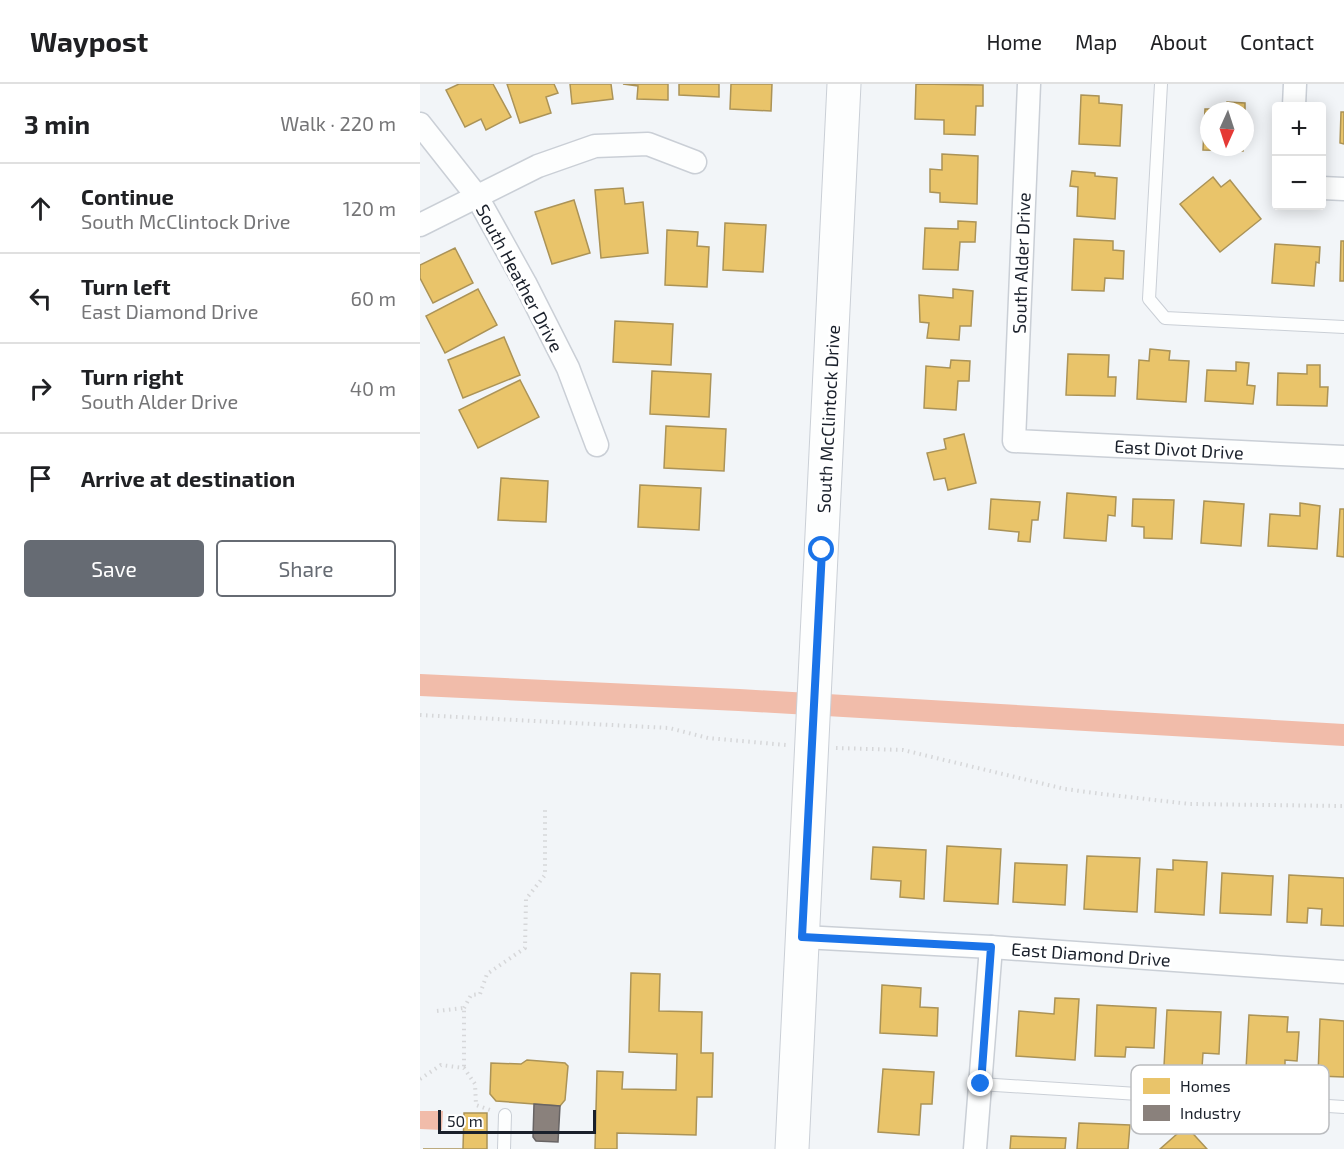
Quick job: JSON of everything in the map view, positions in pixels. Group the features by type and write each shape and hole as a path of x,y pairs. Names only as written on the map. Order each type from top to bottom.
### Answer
{"main road":[{"name":"South McClintock Drive","path":"792,1149 844,84"}],"street":[{"name":"South Alder Drive","path":"1014,441 1029,84"},
{"path":"1294,102 1295,84"},
{"name":"South Heather Drive","path":"420,124 476,195 525,283 568,368 597,445"},
{"path":"420,225 538,166 595,146 648,144 695,162"},
{"path":"1326,188 1344,189"},
{"name":"East Divot Drive","path":"1014,441 1344,457"},
{"name":"East Diamond Drive","path":"802,937 991,947 1344,972"},
{"path":"975,1149 991,947"}],"lane":[{"path":"1161,84 1149,299 1165,318 1344,327"},
{"path":"981,1084 1131,1094"},
{"path":"1329,1106 1344,1107"},
{"path":"504,1149 505,1115"}],"path":[{"path":"420,715 669,728 708,738 767,743"},
{"path":"853,749 903,750 1065,789 1102,794 1190,804 1344,806"},
{"path":"505,1115 476,1105 475,1084 464,1068 464,1008 471,995 480,993 487,974 525,948 526,899 545,875 545,808"},
{"path":"437,1011 464,1008"},
{"path":"420,1079 441,1065 464,1068"}],"shaded area":[{"path":"420,1111 443,1111 442,1130 420,1129"}],"building: Homes":[{"path":"459,84 493,84 511,117 486,130 481,119 465,127 446,90"},
{"path":"507,84 554,84 558,93 546,97 551,113 520,123"},
{"path":"570,84 611,84 613,99 572,104"},
{"path":"623,84 668,84 668,100 637,99 638,86"},
{"path":"679,84 719,84 719,97 679,95"},
{"path":"731,84 772,84 771,111 730,109"},
{"path":"916,84 983,85 983,106 976,106 975,135 944,134 944,120 915,119"},
{"path":"1081,95 1099,96 1099,103 1122,105 1120,146 1079,144"},
{"path":"1341,112 1344,112 1344,144 1340,143"},
{"path":"942,154 978,156 977,204 940,202 940,193 930,192 930,169 942,170"},
{"path":"1072,171 1117,178 1115,219 1077,216 1078,187 1070,186"},
{"path":"1213,177 1221,187 1230,180 1261,219 1220,252 1180,204"},
{"path":"623,188 625,204 643,202 648,253 601,258 595,190"},
{"path":"574,200 590,253 552,264 535,212"},
{"path":"958,221 976,222 975,242 960,242 958,270 923,269 925,228 958,229"},
{"path":"725,223 766,225 763,272 723,270"},
{"path":"667,230 698,232 697,246 709,247 707,287 665,285"},
{"path":"1074,239 1113,241 1113,250 1124,251 1123,279 1105,278 1104,291 1072,290"},
{"path":"1341,241 1344,241 1344,281 1340,281"},
{"path":"1275,244 1320,247 1314,286 1272,283"},
{"path":"455,248 473,283 433,303 420,278 420,265"},
{"path":"478,289 497,325 445,353 426,316"},
{"path":"953,289 973,291 971,326 960,326 959,340 927,338 929,323 920,322 919,295 953,298"},
{"path":"615,321 673,324 671,365 613,362"},
{"path":"504,337 520,375 463,398 448,360"},
{"path":"1150,349 1170,351 1169,360 1189,361 1186,402 1137,399 1139,360 1149,361"},
{"path":"1068,354 1109,355 1108,377 1116,377 1115,396 1066,395"},
{"path":"951,360 970,361 969,381 958,381 956,410 924,408 926,366 950,368"},
{"path":"1236,362 1249,363 1247,385 1255,386 1253,404 1205,401 1207,370 1236,371"},
{"path":"1307,365 1320,365 1320,387 1328,387 1327,406 1277,405 1278,373 1307,374"},
{"path":"652,371 711,374 709,417 650,414"},
{"path":"520,380 539,417 478,448 459,410"},
{"path":"666,426 726,429 724,471 664,468"},
{"path":"964,434 976,483 948,490 945,478 934,480 927,453 946,449 944,439"},
{"path":"501,478 548,481 546,522 498,520"},
{"path":"640,485 701,488 699,530 638,527"},
{"path":"1067,493 1116,497 1115,516 1108,515 1106,541 1064,538"},
{"path":"991,499 1040,502 1038,520 1032,520 1030,542 1018,541 1019,532 989,529"},
{"path":"1133,499 1174,500 1172,539 1144,538 1144,527 1132,526"},
{"path":"1204,501 1244,504 1241,546 1201,543"},
{"path":"1300,503 1320,506 1317,549 1268,546 1270,514 1300,516"},
{"path":"1340,509 1344,509 1344,557 1337,556"},
{"path":"947,846 1001,849 998,904 944,901"},
{"path":"873,847 926,850 924,899 900,897 901,881 871,879"},
{"path":"1087,856 1140,858 1137,912 1084,909"},
{"path":"1173,860 1207,862 1204,915 1155,912 1157,869 1173,870"},
{"path":"1015,863 1067,865 1065,905 1013,902"},
{"path":"1222,873 1273,876 1271,915 1220,913"},
{"path":"1289,875 1344,878 1344,926 1321,925 1322,909 1308,908 1307,923 1287,922"},
{"path":"631,973 660,974 659,1011 702,1012 701,1053 713,1053 712,1097 697,1097 696,1135 617,1133 617,1149 595,1149 597,1071 623,1072 622,1089 676,1090 677,1054 629,1052"},
{"path":"882,985 921,988 920,1007 938,1008 937,1036 880,1033"},
{"path":"1055,998 1079,999 1075,1060 1016,1056 1019,1011 1054,1014"},
{"path":"1097,1005 1156,1008 1154,1048 1126,1047 1125,1057 1095,1056"},
{"path":"1167,1010 1221,1012 1219,1054 1203,1053 1202,1065 1164,1065"},
{"path":"1249,1015 1288,1017 1287,1032 1299,1032 1297,1061 1285,1060 1285,1065 1246,1065"},
{"path":"1320,1019 1344,1021 1344,1077 1329,1076 1329,1065 1318,1065"},
{"path":"527,1060 565,1063 568,1066 565,1100 560,1106 496,1101 490,1094 491,1063 521,1064"},
{"path":"883,1069 934,1072 932,1104 921,1104 919,1135 878,1132"},
{"path":"464,1113 487,1113 487,1149 463,1149"},
{"path":"1079,1123 1130,1125 1128,1149 1077,1149"},
{"path":"1177,1134 1193,1134 1207,1149 1160,1149"},
{"path":"1011,1136 1066,1138 1065,1149 1010,1149"}],"building: Industry":[{"path":"534,1104 560,1106 558,1142 536,1141 533,1137"}],"waterway":[{"path":"420,685 739,700 1344,735"}],"route":[{"path":"822,550 802,937 991,947 981,1084"}]}
